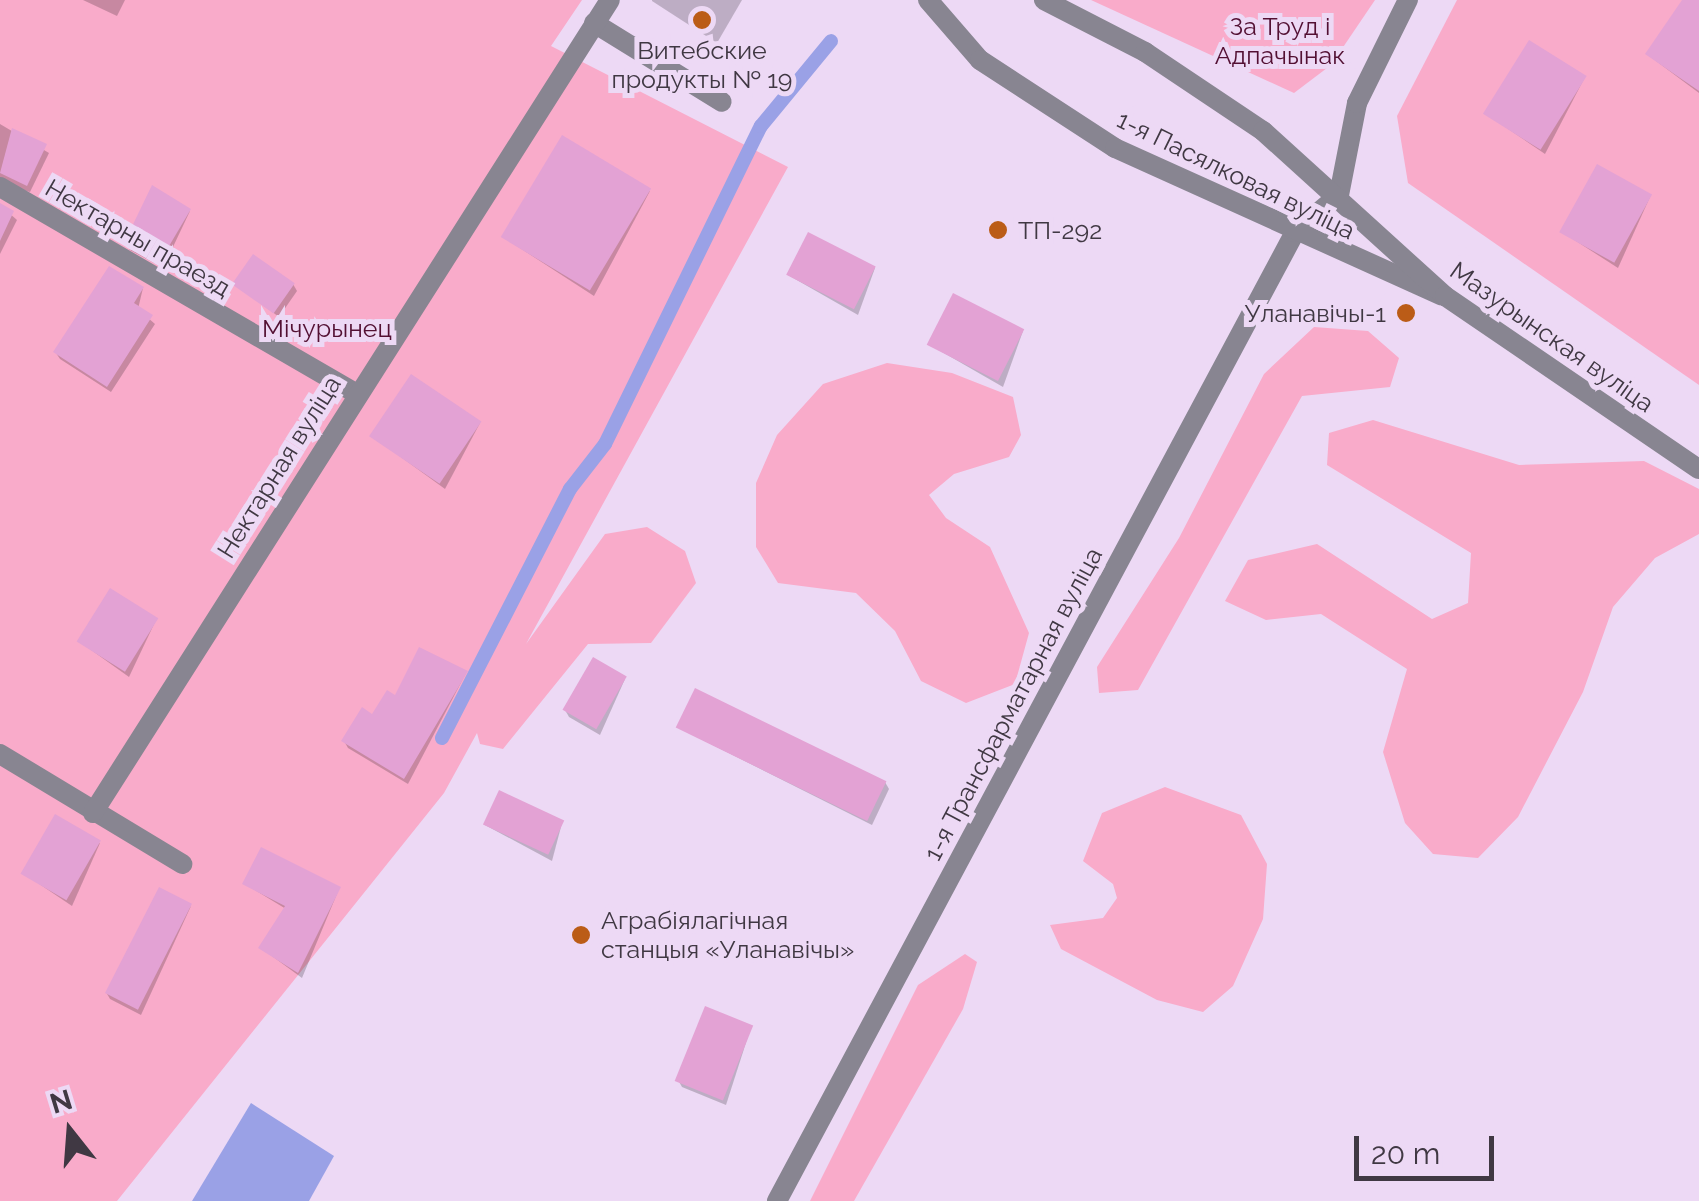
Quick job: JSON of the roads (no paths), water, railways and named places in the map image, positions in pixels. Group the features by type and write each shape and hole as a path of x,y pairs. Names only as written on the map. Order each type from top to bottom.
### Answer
{"street":[{"name":"Нектарная вуліца","path":"93,813 354,392 610,0"},
{"name":"1-я Пасялковая вуліца","path":"928,0 980,60 1115,148 1445,296"},
{"name":"1-я Пасялковая вуліца","path":"1044,0 1145,52 1339,195"},
{"path":"1296,232 1339,195 1356,103 1408,0"},
{"path":"594,23 722,102"},
{"name":"Нектарны праезд","path":"0,187 354,392"},
{"name":"Мазурынская вуліца","path":"1339,195 1445,296 1699,470"},
{"name":"1-я Трансфарматарная вуліца","path":"777,1201 1296,232"},
{"path":"0,754 182,864"}],"water":[{"path":"251,1103 334,1156 309,1201 192,1201"}],"waterway":[{"path":"442,738 570,489 605,444 761,126 831,41"}],"place":[{"name":"Витебские продукты № 19","path":"702,20"},
{"name":"ТП-292","path":"998,230"},
{"name":"Уланавічы-1","path":"1406,313"},
{"name":"Аграбіялагічная станцыя «Уланавічы»","path":"581,935"}],"park label":[{"name":"За Труд і Адпачынак","path":"1280,42"},
{"name":"Мічурынец","path":"327,328"}]}
